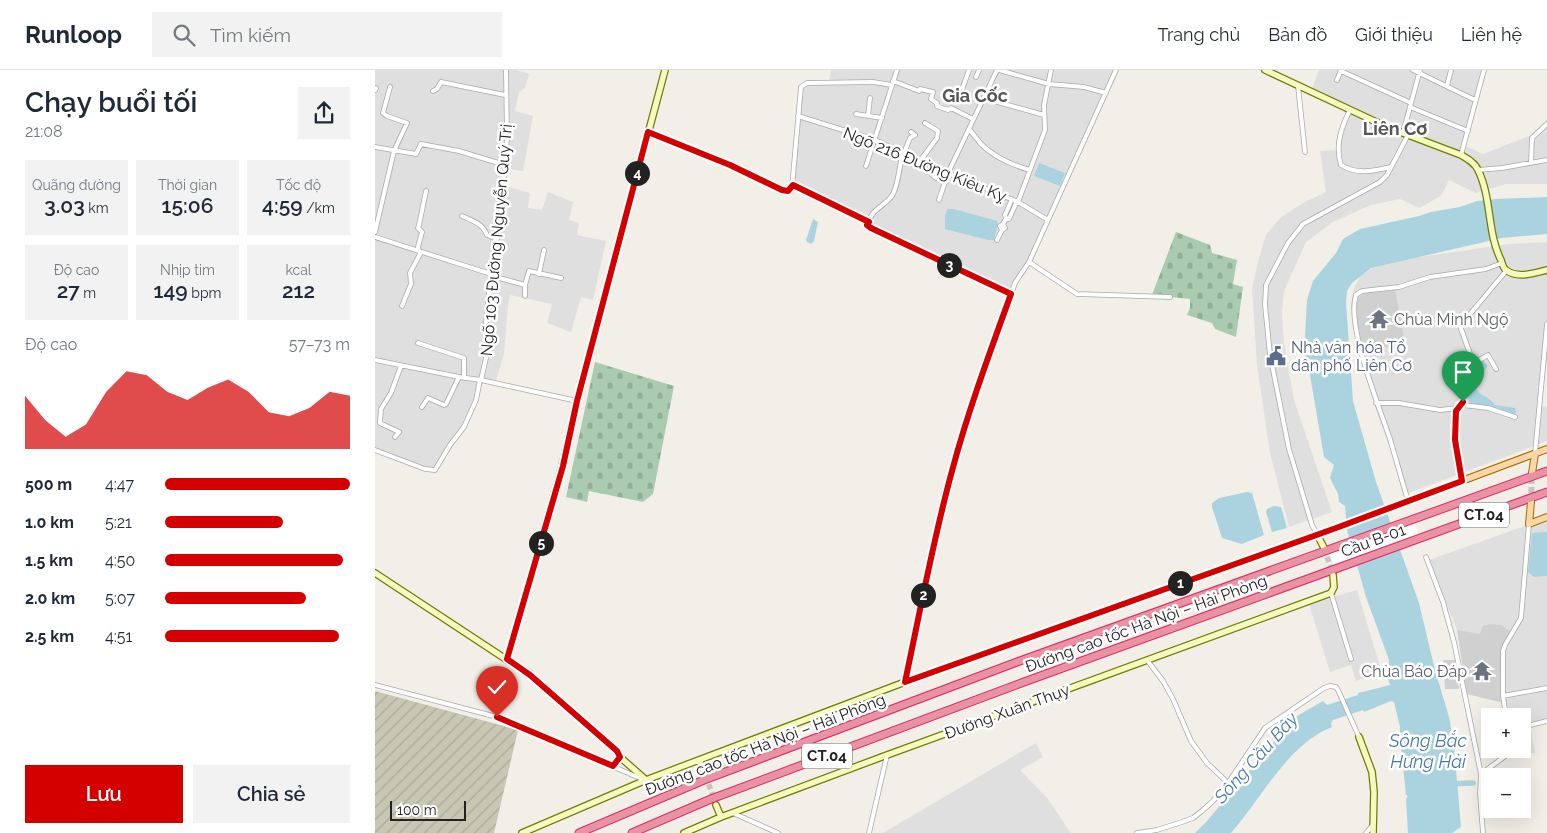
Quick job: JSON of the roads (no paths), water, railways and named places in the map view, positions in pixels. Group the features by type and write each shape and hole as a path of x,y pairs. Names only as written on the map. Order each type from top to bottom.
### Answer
{"highway":[{"name":"Cầu B-01","path":"1326,549 1547,471"},
{"name":"Cầu B-01","path":"1334,572 1420,538 1547,492"},
{"name":"Đường cao tốc Hà Nội – Hải Phòng","path":"579,833 704,780 1017,662 1326,549"},
{"name":"Đường cao tốc Hà Nội – Hải Phòng","path":"631,833 711,799 1024,682 1334,572"},
{"path":"643,833 713,802 1024,682"}],"main road":[{"path":"507,659 563,466 577,401 665,70"},
{"path":"1265,70 1405,134 1461,155 1471,162 1478,170 1484,188 1497,254 1506,271 1520,275 1547,270"},
{"path":"522,833 646,780 905,682 1336,528 1547,449"},
{"path":"1532,473 1535,454"},
{"path":"1531,502 1529,524 1547,517"},
{"path":"1317,534 1326,549"},
{"path":"1331,593 1334,587 1334,572"},
{"path":"375,573 536,680 617,751 620,757 646,780"},
{"name":"Đường Xuân Thụy","path":"684,833 721,817 887,755 1331,593"},
{"path":"1359,737 1373,772 1373,833"},
{"path":"700,761 705,776"},
{"path":"716,805 721,817"}],"street":[{"name":"Ngõ 103 Đường Nguyễn Quý Trị","path":"375,450 425,469 435,470 450,445 464,427 476,400 486,358 486,321 505,166 507,138 506,70"},
{"path":"866,166 897,70"},
{"path":"959,98 969,70"},
{"path":"976,77 979,70"},
{"path":"939,200 948,173 998,70 1049,84 1084,87 1106,93"},
{"path":"997,240 1002,230 1000,226 1006,219 1009,219 1018,202 1045,130 1044,105 1051,70"},
{"path":"905,682 940,515 979,385 1015,283 1029,262 1116,70"},
{"path":"1337,80 1341,70 1468,131"},
{"path":"1413,70 1475,100"},
{"path":"1447,86 1451,70"},
{"path":"1461,155 1483,70"},
{"path":"1317,534 1312,525 1292,458 1279,405 1270,355 1265,285 1288,243 1303,224 1380,182 1387,175 1405,134 1420,72"},
{"path":"433,91 437,89 441,82 505,95"},
{"path":"648,132 788,191 793,185 800,89 801,86 807,83 893,83 919,91 920,89 931,91 933,92 931,99 937,103 937,106 948,110 951,108 973,119"},
{"path":"1298,86 1305,152"},
{"path":"375,232 394,151 407,123 383,113 390,87"},
{"path":"868,116 870,98"},
{"path":"983,98 1044,115"},
{"path":"1350,110 1343,124 1338,143 1337,154 1341,165 1346,168 1366,172 1391,167"},
{"path":"856,114 882,118"},
{"name":"Ngõ 216 Đường Kiêu Kỵ","path":"798,116 875,140 1012,199 1048,220"},
{"path":"920,160 938,134 937,131 925,123"},
{"path":"1531,163 1532,138 1547,124"},
{"path":"969,129 979,142 997,157 1009,164 1030,170"},
{"path":"911,132 915,135 911,138 903,152 892,196 879,206 867,225 1011,294"},
{"path":"375,147 416,154 421,144 459,151 505,166"},
{"path":"1478,170 1503,168 1547,160"},
{"path":"930,165 930,170 935,177 945,180"},
{"path":"793,185 869,222"},
{"path":"402,306 411,284 410,273 419,256 418,244 422,232 418,228 426,191"},
{"path":"1006,219 1005,215 1012,199"},
{"path":"462,216 477,223 484,228 487,235 497,240"},
{"path":"375,237 491,275 525,284"},
{"path":"539,274 544,250"},
{"path":"1029,262 1077,294 1170,297"},
{"path":"1408,501 1376,403 1354,319 1354,299 1358,292 1399,286 1442,275 1478,271 1502,263"},
{"path":"1473,364 1460,329 1461,323 1506,271"},
{"path":"525,296 525,284 529,272 561,278"},
{"path":"1535,454 1547,326"},
{"path":"418,343 464,358 462,377 446,404 428,398 422,407"},
{"path":"1463,405 1460,374 1488,355 1496,369"},
{"path":"375,360 577,401"},
{"path":"395,437 399,432 380,423 381,409 391,393 401,366"},
{"path":"1376,403 1399,403 1440,410 1458,408 1463,405 1488,408 1515,418"},
{"path":"1458,408 1456,411 1455,440 1462,481"},
{"path":"1505,708 1502,674 1504,648 1521,618 1529,524"},
{"path":"1425,557 1443,602 1454,642 1481,774 1481,807"},
{"path":"1331,593 1351,659"},
{"path":"1147,660 1170,693 1191,741 1207,763 1228,783"},
{"path":"375,685 497,717 646,780"},
{"path":"1137,833 1157,830 1193,818 1213,801 1228,783 1259,736 1271,723 1324,688 1336,687 1359,737"},
{"path":"1503,696 1547,688"},
{"path":"1531,725 1547,721"},
{"path":"869,833 887,755"},
{"path":"613,766 620,757"},
{"path":"1489,768 1503,758"},
{"path":"733,813 778,833"},
{"path":"1482,818 1483,833"},
{"path":"1366,833 1372,826"}],"water":[{"path":"1039,163 1065,173 1060,186 1034,176"},
{"name":"Sông Bắc Hưng Hải","path":"1547,197 1547,234 1502,238 1371,268 1352,283 1347,291 1346,303 1353,401 1376,482 1419,603 1435,670 1449,717 1454,746 1461,827 1452,833 1408,833 1406,799 1408,796 1406,795 1402,742 1400,740 1400,727 1394,702 1391,701 1364,712 1363,710 1333,720 1331,723 1332,727 1316,735 1288,759 1231,833 1195,833 1297,716 1323,701 1327,705 1358,695 1358,693 1390,685 1388,678 1389,660 1366,597 1347,530 1345,506 1339,502 1338,494 1330,478 1334,465 1324,457 1310,375 1304,355 1307,300 1313,281 1336,253 1343,239 1360,229 1460,207 1477,201"},
{"path":"947,209 954,209 997,221 994,240 945,229"},
{"path":"813,219 818,222 814,241 811,244 806,240"},
{"path":"1482,360 1488,366 1474,380 1477,390 1495,405 1515,408 1515,415 1479,404 1470,404 1469,397 1465,398 1461,374"},
{"path":"1247,492 1252,493 1264,535 1242,544 1222,538 1212,503 1219,498"},
{"path":"1274,506 1281,507 1287,528 1272,532 1266,512 1267,509"},
{"path":"1547,532 1547,576 1534,577 1528,572 1532,533"}],"waterway":[{"path":"1449,784 1473,783"}],"tunnel":[{"path":"1531,502 1532,473"},
{"path":"1324,549 1333,573"},
{"path":"706,776 716,805"}],"place":[{"name":"Chùa Minh Ngộ","path":"1379,319"},
{"name":"Nhà văn hóa Tổ dân phố Liên Cơ","path":"1276,356"},
{"name":"Chùa Báo Đáp","path":"1482,671"}],"district":[{"name":"Gia Cốc","path":"975,96"},
{"name":"Liên Cơ","path":"1395,129"}],"water label":[{"name":"Sông Cầu Bây","path":"1256,758"}]}
